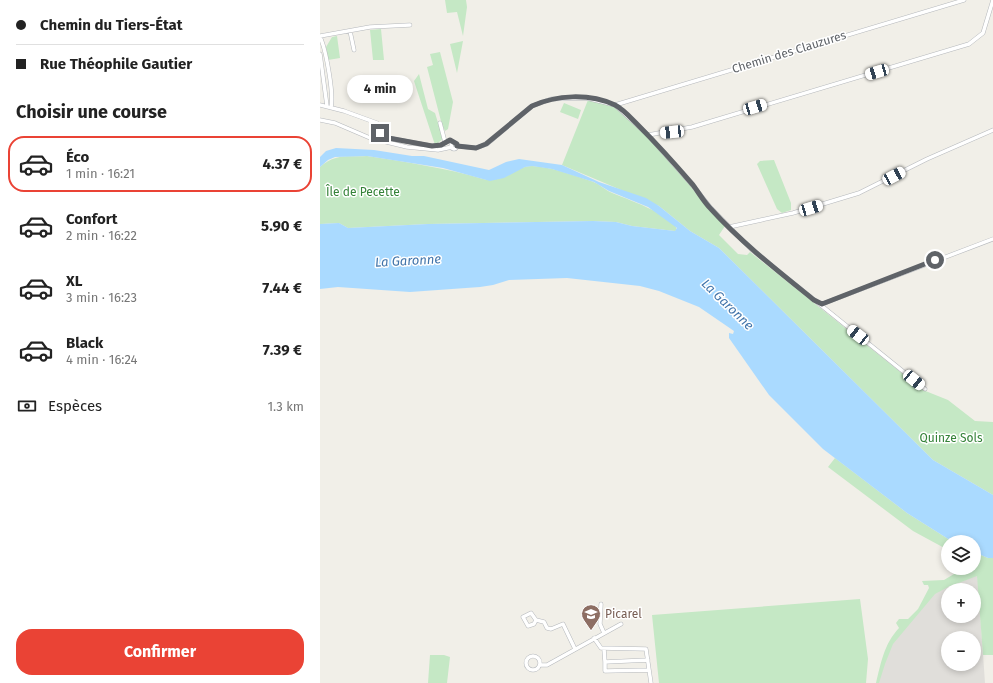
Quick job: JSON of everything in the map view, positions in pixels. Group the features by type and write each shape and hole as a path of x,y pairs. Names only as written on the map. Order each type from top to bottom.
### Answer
{"street":[{"name":"Chemin des Clauzures","path":"615,105 964,0"},
{"path":"648,135 672,132 692,127 969,44 983,33 993,0"},
{"path":"329,107 329,79 327,63 320,36 370,27 410,25"},
{"path":"350,31 354,50"},
{"path":"320,54 322,64 322,80 329,107"},
{"path":"322,64 327,63"},
{"path":"322,80 329,79"},
{"path":"320,120 335,123 370,138 407,147 438,150 453,145 476,148 486,144 532,106 551,99 586,98 615,105 648,135 728,227 768,264 814,300 822,304 836,318 926,390"},
{"path":"320,105 376,123 383,137 432,146 441,145 450,140 453,145"},
{"path":"440,123 445,142"},
{"path":"728,227 793,213 859,193 903,170 993,130"},
{"path":"735,233 738,226"},
{"path":"822,304 993,239"},
{"path":"601,604 600,624 604,633"},
{"path":"536,620 544,622 547,628 551,629 563,624 575,649"},
{"path":"540,665 540,660 534,655 527,659 527,667 530,670 538,668 540,665 547,666 621,624"},
{"path":"594,638 599,647 604,649 646,648 651,683"},
{"path":"604,649 605,671 649,670"},
{"path":"605,662 648,660"}],"shaded area":[{"path":"960,575 977,575 978,583 942,583"},
{"path":"941,584 941,623 981,623 985,683 877,683 888,644"}],"green space":[{"path":"445,0 466,0 467,7 463,36 457,12 447,13"},
{"path":"381,29 384,60 373,60 370,30"},
{"path":"337,36 340,58 328,60 326,47 332,37"},
{"path":"463,41 457,73 450,44"},
{"path":"440,52 453,102 448,129 445,131 442,125 427,67 433,65 430,54"},
{"path":"419,74 428,109 435,113 443,139 435,145 414,81"},
{"name":"Quinze Sols","path":"588,100 614,107 634,123 682,175 708,209 725,226 719,235 738,254 747,255 750,252 923,390 948,400 975,421 993,422 993,495 933,460 719,248 690,231 659,206 562,165"},
{"path":"564,103 581,110 578,119 560,112"},
{"name":"Île de Pecette","path":"348,156 367,156 426,166 490,180 532,166 555,170 594,182 610,192 648,208 668,219 674,224 677,230 632,226 616,222 593,221 428,224 348,228 339,223 320,224 320,167 336,158"},
{"path":"774,160 791,203 791,210 782,213 777,209 757,164 760,161"},
{"path":"835,458 907,513 942,535 941,546 913,531 828,467"},
{"path":"981,555 988,558 993,558 993,655 983,655 981,623 981,583 978,583 977,576 959,583 941,583 941,591 935,594 893,644 879,683 876,683 886,647 899,628 896,623 899,619 908,619 918,609 929,588 928,585 924,585 922,581 944,580 952,575 981,575"},
{"path":"860,599 868,659 866,683 659,683 652,615"},
{"path":"430,655 444,655 450,657 447,683 428,683"}],"water":[{"name":"La Garonne","path":"336,148 374,150 412,156 424,156 489,170 506,162 519,159 562,165 599,182 646,198 659,206 690,231 719,248 933,460 993,495 993,558 988,558 981,555 981,535 942,535 907,513 823,449 769,395 729,338 729,333 733,334 734,331 699,307 659,291 640,286 567,278 509,280 480,287 410,292 338,287 320,289 320,224 339,223 348,228 428,224 593,221 616,222 632,226 675,231 677,228 648,207 609,191 594,182 552,169 532,166 525,167 504,178 490,181 443,168 367,156 335,157 328,160 320,167 320,157 326,151"}],"place":[{"name":"Picarel","path":"591,631"}],"route":[{"path":"380,133 380,136 383,137 414,144 436,146 441,145 448,140 452,140 457,144 457,146 476,148 486,144 532,106 538,103 563,97 601,100 621,109 648,135 694,187 710,208 751,249 814,300 822,304 935,260"}]}
